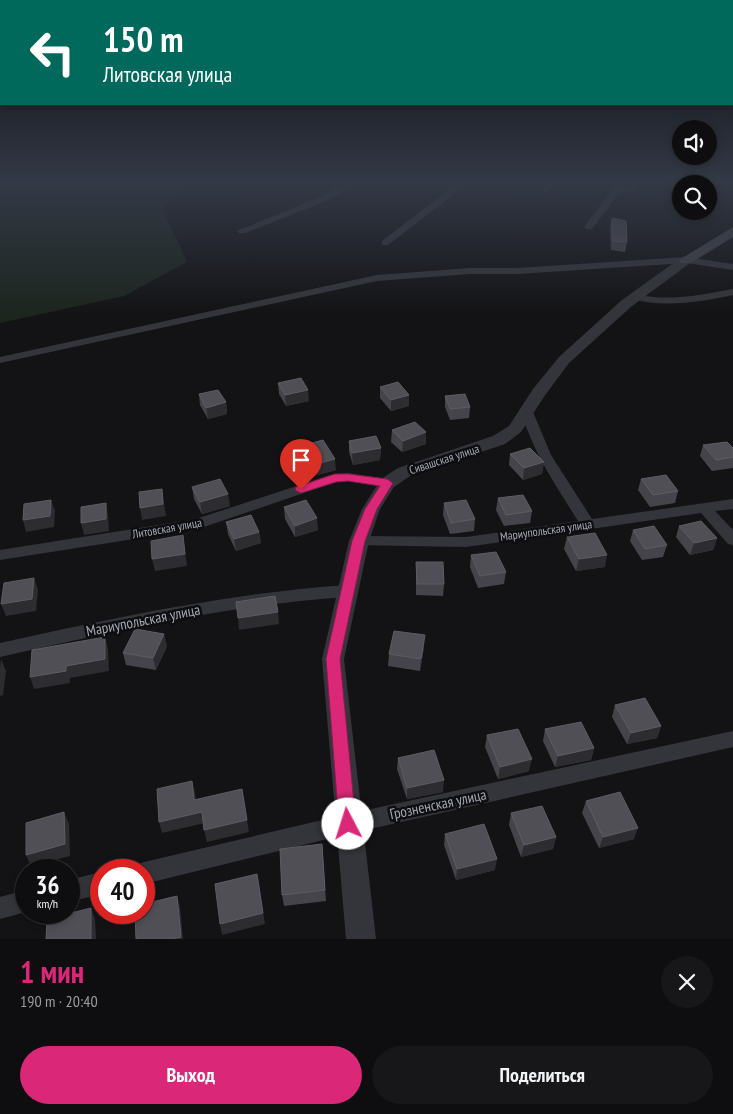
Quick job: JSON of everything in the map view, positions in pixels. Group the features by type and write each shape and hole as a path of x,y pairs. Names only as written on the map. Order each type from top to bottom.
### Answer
{"main road":[{"path":"686,260 733,230"}],"street":[{"path":"242,231 255,226"},
{"path":"385,243 407,226"},
{"path":"0,360 377,278 470,271 516,271 686,260 733,268"},
{"name":"Сивашская улица","path":"361,939 333,659 346,591 359,541 371,509 387,483 404,472 499,440 515,429 539,392 564,360 635,297 686,260"},
{"path":"635,297 646,301 672,303 733,292"},
{"path":"527,412 531,428 564,488 588,524"},
{"name":"Литовская улица","path":"0,555 198,524 335,478 348,477 387,483"},
{"name":"Мариупольская улица","path":"359,541 466,542 733,504"},
{"path":"704,508 733,540"},
{"name":"Мариупольская улица","path":"0,650 151,618 255,600 303,593 346,591"},
{"name":"Грозненская улица","path":"155,870 348,824 733,739"},
{"path":"0,908 15,905"}],"shaded area":[{"path":"0,226 170,226 187,262 124,296 0,323"}],"building":[{"path":"612,226 626,226 627,242 613,241"},
{"path":"301,378 308,390 285,395 278,383"},
{"path":"398,382 409,395 391,400 380,387"},
{"path":"218,390 226,402 206,408 199,394"},
{"path":"465,394 470,407 450,409 445,396"},
{"path":"415,422 426,432 403,441 392,430"},
{"path":"376,436 381,448 352,453 349,441"},
{"path":"323,440 335,459 313,465 301,446"},
{"path":"727,442 733,448 733,457 716,460 703,445"},
{"path":"530,448 544,462 524,468 510,454"},
{"path":"666,475 678,491 653,495 641,479"},
{"path":"220,479 228,494 200,502 192,487"},
{"path":"162,489 163,504 140,508 139,492"},
{"path":"523,495 532,511 506,515 498,498"},
{"path":"51,500 50,516 23,520 24,504"},
{"path":"306,500 317,518 295,526 284,507"},
{"path":"466,500 475,519 451,523 444,503"},
{"path":"106,503 106,519 81,523 81,507"},
{"path":"251,515 259,532 234,539 226,522"},
{"path":"701,521 717,538 694,543 679,526"},
{"path":"654,526 667,545 645,549 633,530"},
{"path":"595,533 607,555 579,559 567,537"},
{"path":"183,535 185,554 152,559 151,541"},
{"path":"496,552 506,572 480,576 471,555"},
{"path":"416,562 443,562 444,584 417,584"},
{"path":"34,578 32,599 1,604 4,583"},
{"path":"275,596 278,612 238,618 236,602"},
{"path":"135,629 164,634 153,658 123,653"},
{"path":"394,631 425,635 421,659 389,654"},
{"path":"105,637 105,659 66,666 66,671 30,677 32,650"},
{"path":"645,698 661,726 631,733 615,705"},
{"path":"581,722 594,748 558,756 545,729"},
{"path":"518,729 532,759 500,767 487,735"},
{"path":"434,750 444,780 407,788 398,758"},
{"path":"192,781 194,800 242,789 247,820 204,830 202,812 159,822 157,789"},
{"path":"620,792 638,828 603,837 586,801"},
{"path":"542,806 556,837 524,845 511,813"},
{"path":"64,812 65,844 26,855 26,823"},
{"path":"484,824 497,859 457,869 445,834"},
{"path":"322,844 325,890 282,895 280,849"},
{"path":"257,874 263,913 220,924 215,884"},
{"path":"177,896 181,937 172,939 136,939 135,924 155,924 155,901"},
{"path":"90,908 91,939 46,939 47,924 80,924 80,911"}],"route":[{"path":"301,490 335,478 348,477 387,483 371,509 359,541 346,591 333,659 348,824"}]}
